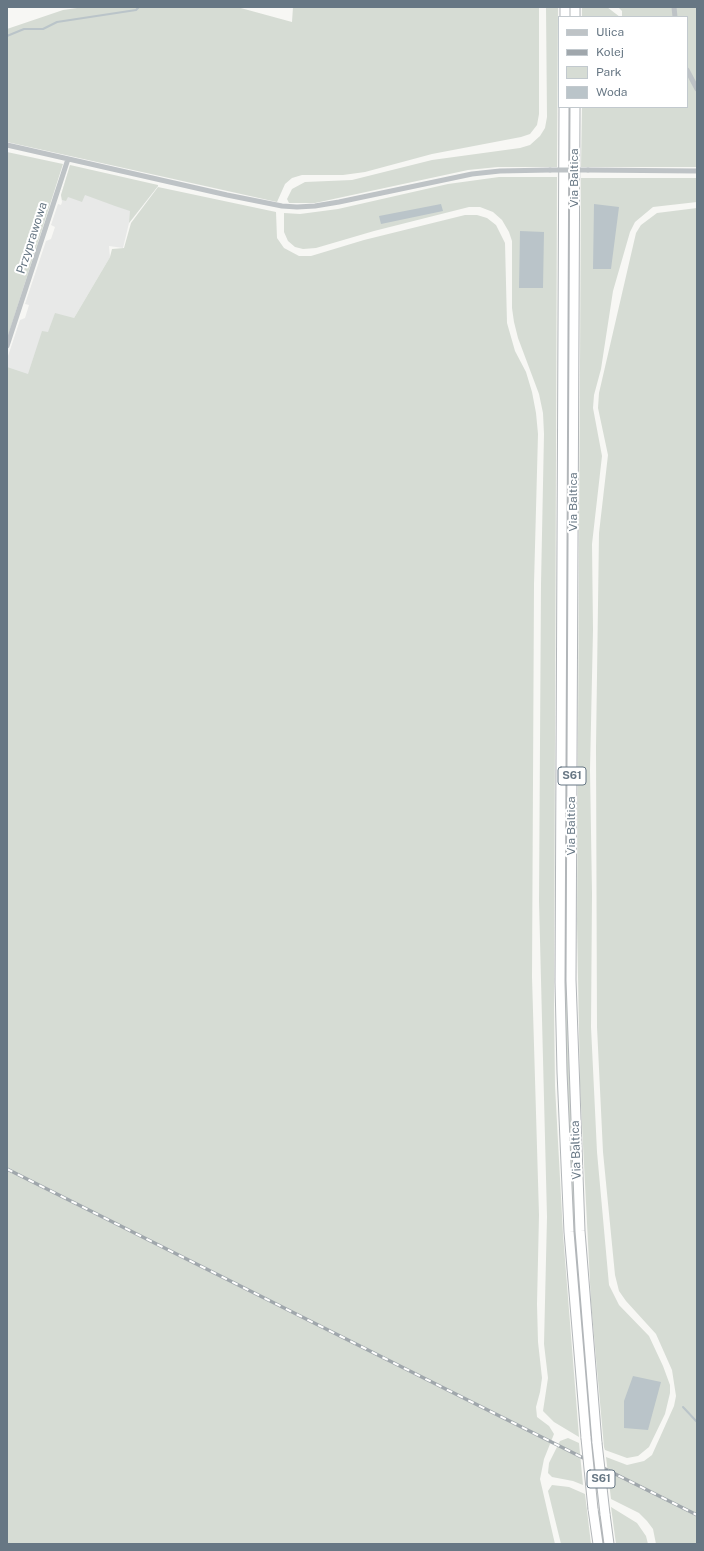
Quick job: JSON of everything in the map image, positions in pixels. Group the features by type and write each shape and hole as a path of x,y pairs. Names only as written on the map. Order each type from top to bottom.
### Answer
{"highway":[{"name":"Via Baltica","path":"564,108 560,982 569,1232 586,1438 598,1544"},
{"name":"Via Baltica","path":"574,108 571,980 580,1231 597,1443 609,1544"}],"street":[{"path":"688,72 697,89"},
{"path":"7,145 227,195 282,206 297,207 339,202 472,174 500,171 697,171"},
{"name":"Przyprawowa","path":"7,346 68,159"}],"shaded area":[{"path":"70,166 158,186 129,223 123,248 109,246 110,257 74,318 64,380 7,374 7,359 20,320 25,318 29,305 25,304 46,241 51,239 55,227 51,225 58,204 61,205 62,202 61,195"}],"green space":[{"path":"84,7 237,7 292,22 293,7 539,7 539,114 537,125 530,134 521,137 432,154 365,172 343,175 302,175 292,178 285,184 277,202 7,142 7,29 63,10"},
{"path":"546,7 558,7 557,167 498,167 468,170 315,203 289,203 287,199 292,189 305,182 352,180 432,160 520,148 530,145 540,136 545,128 547,117"},
{"path":"582,7 607,7 619,16 582,16"},
{"path":"618,7 697,7 697,167 581,167 582,108 688,108 688,16 622,16 622,11"},
{"path":"7,152 63,164 7,339"},
{"path":"70,165 158,186 129,223 130,211 85,195 82,202 68,197 66,201 62,200 61,195"},
{"path":"499,177 557,177 555,1086 563,1234 579,1437 554,1422 543,1411 548,1378 544,1344 547,1217 539,901 541,584 544,434 543,413 539,394 518,338 514,322 512,308 512,241 502,220 493,212 480,207 469,207 374,231 316,248 303,249 295,247 288,241 284,232 284,213 300,214 338,209 448,184"},
{"path":"567,178 570,178 567,981 569,1066 577,1245 592,1441 590,1440 577,1301 568,1152 564,982"},
{"path":"581,178 697,178 697,202 653,207 635,222 630,232 613,291 601,369 594,395 593,408 602,456 592,544 593,630 590,770 592,894 591,1027 597,1152 609,1285 619,1305 649,1336 670,1385 670,1393 665,1414 649,1447 638,1456 627,1458 605,1450 604,1447 591,1302 580,1085 577,922"},
{"path":"158,187 276,212 277,238 284,248 299,256 311,256 364,240 465,215 477,215 487,218 496,225 505,243 507,323 515,351 526,372 532,392 538,434 534,584 532,977 539,1215 537,1304 538,1342 542,1378 536,1407 537,1417 549,1426 554,1434 544,1459 540,1479 555,1544 7,1544 7,367 28,374 42,331 48,332 55,313 74,318 110,257 112,249 124,248 131,223"},
{"path":"697,208 697,1544 656,1544 653,1529 639,1513 611,1499 606,1457 627,1465 644,1461 652,1455 674,1406 676,1396 672,1370 656,1334 626,1301 619,1291 615,1275 603,1152 597,1027 596,747 599,533 608,455 598,408 599,393 636,233 641,225 657,213"},
{"path":"568,1438 579,1443 583,1485 573,1481 552,1477 548,1473 549,1463 560,1441"},
{"path":"552,1485 569,1487 585,1494 591,1544 561,1544 548,1491"},
{"path":"611,1507 637,1523 646,1536 648,1544 616,1544"},
{"path":"598,1511 600,1512 605,1544 602,1544"}],"water":[{"path":"441,204 443,211 381,224 379,216"},
{"path":"594,204 619,207 611,269 593,269"},
{"path":"520,231 544,232 543,288 519,288"},
{"path":"633,1376 661,1382 648,1430 624,1428 624,1401"}],"waterway":[{"path":"7,36 24,29 43,29 57,22 136,10 139,7"},
{"path":"683,1407 697,1422"}],"railway":[{"path":"7,1169 697,1515"}]}
